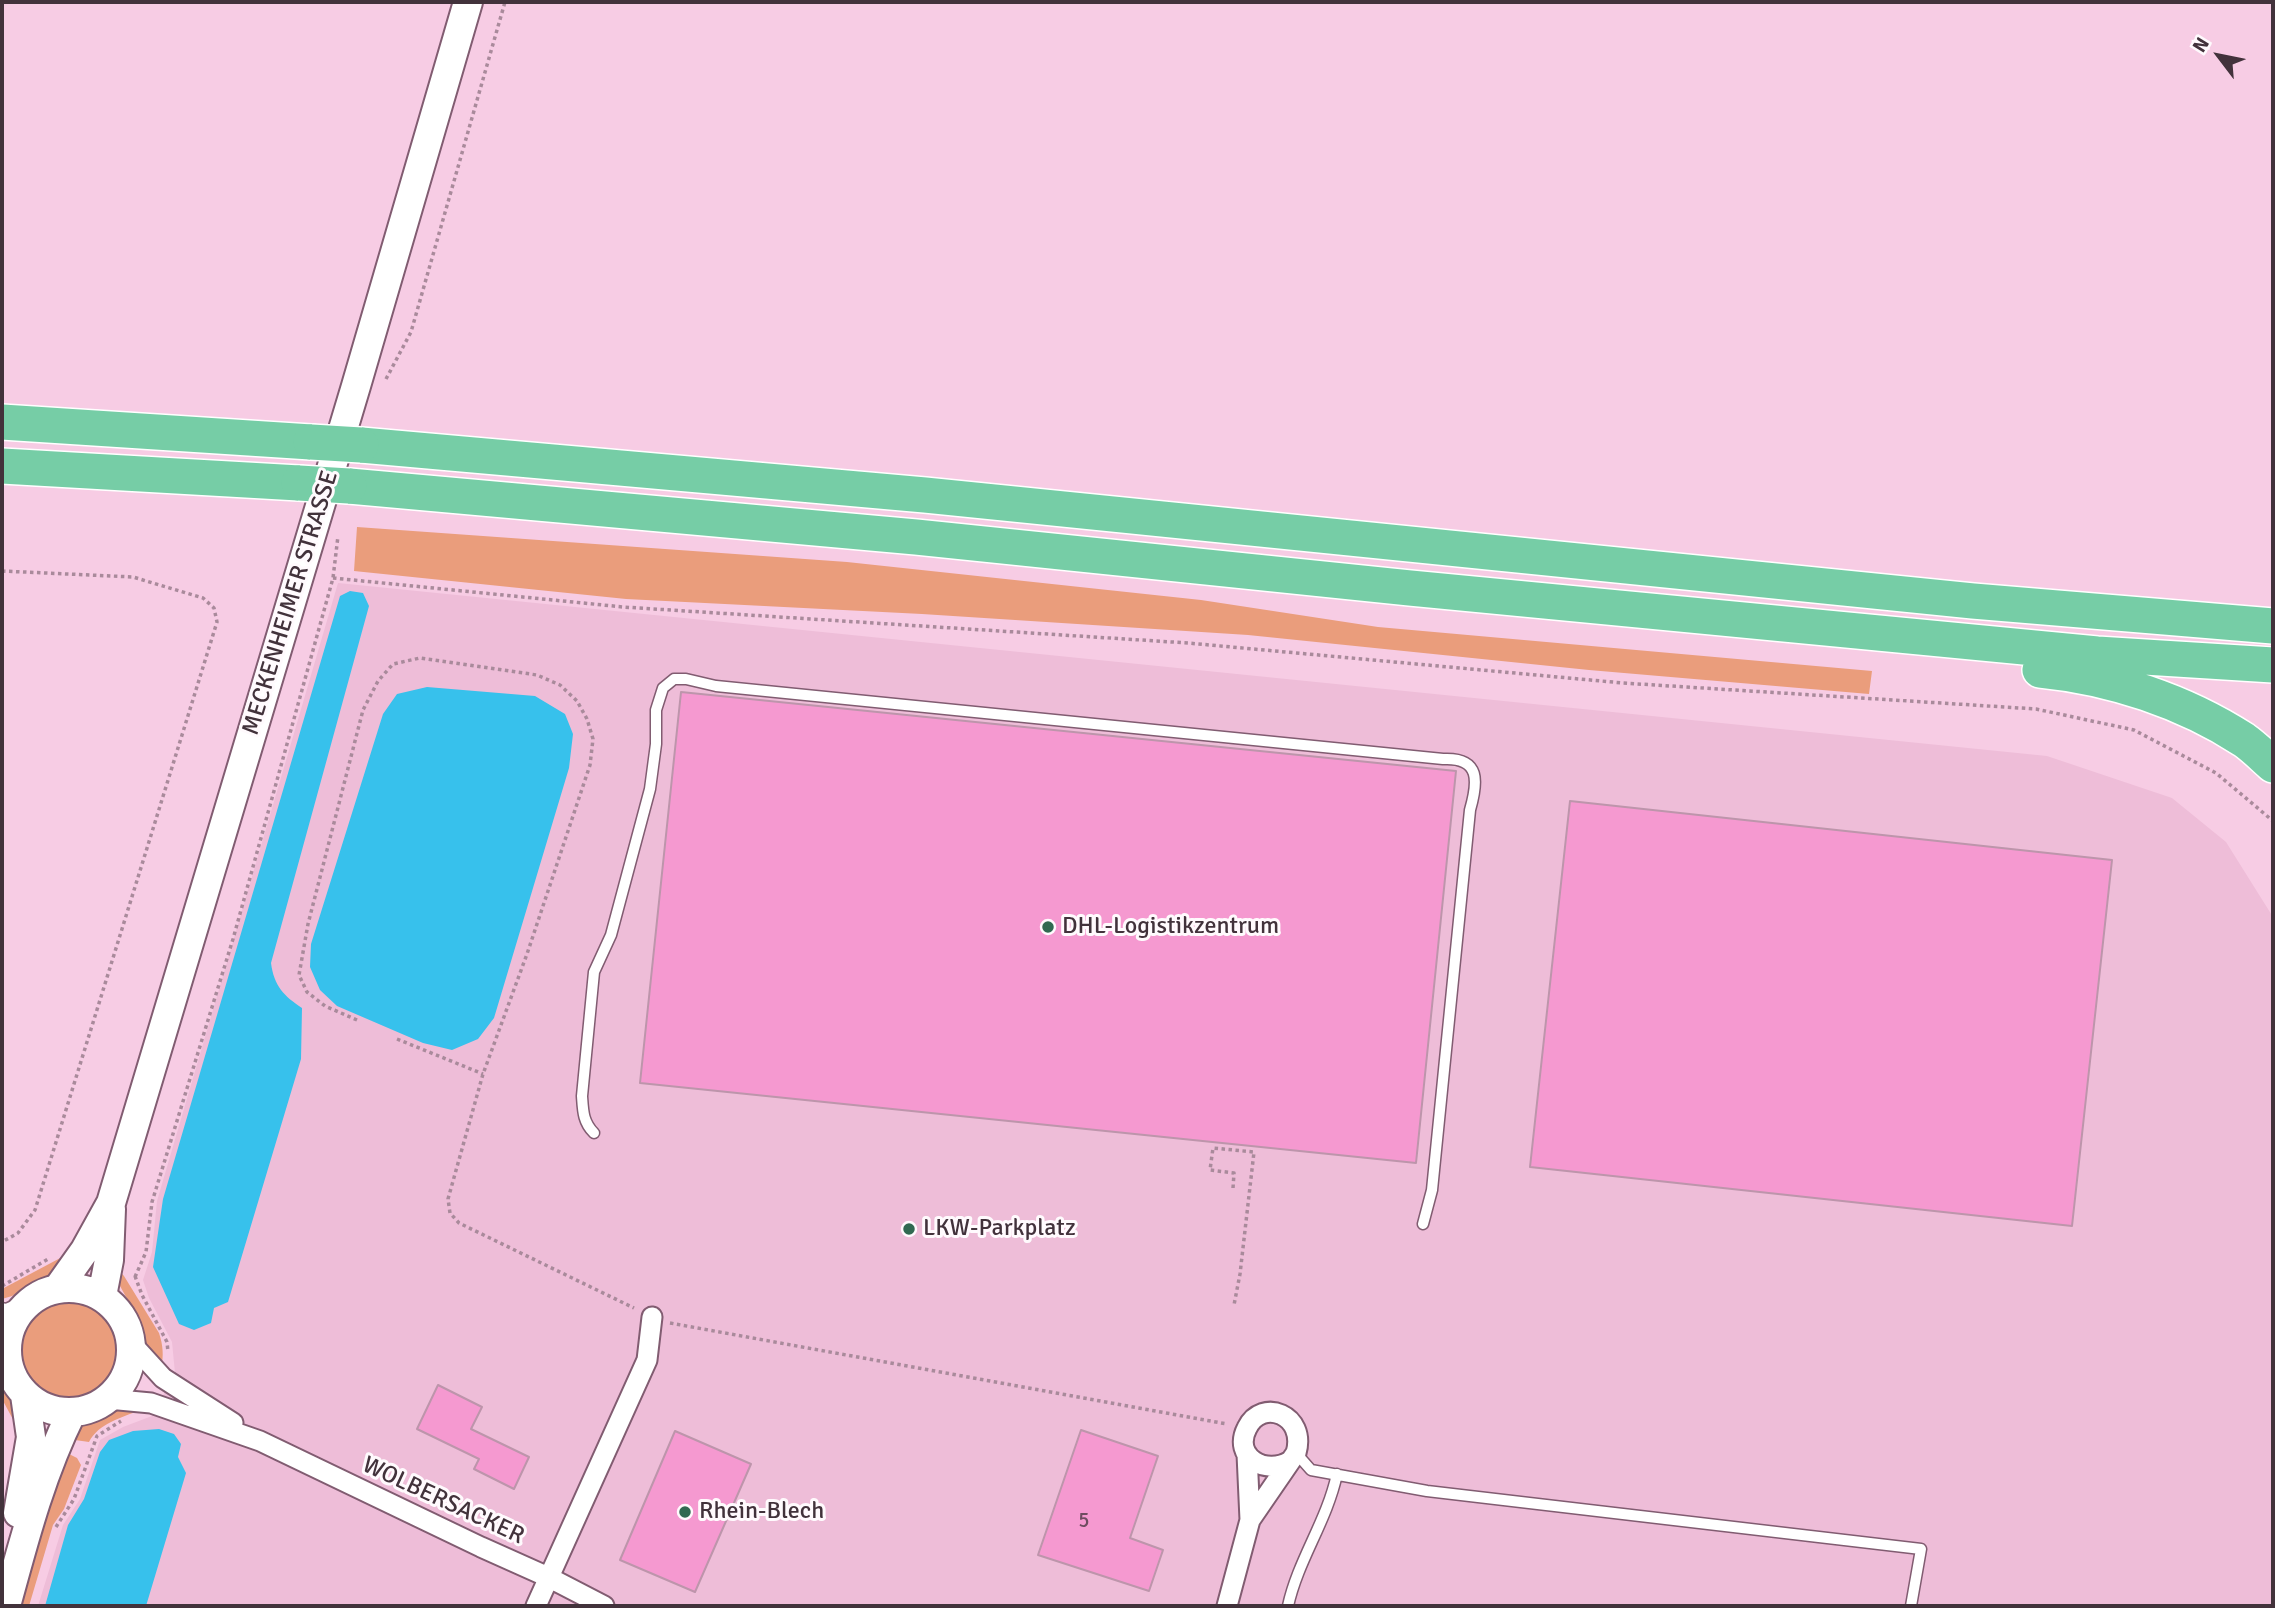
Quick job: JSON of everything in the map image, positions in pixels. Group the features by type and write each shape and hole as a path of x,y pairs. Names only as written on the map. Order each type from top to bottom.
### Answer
{"highway":[{"path":"2,422 361,445 938,496 1973,601 2273,626"},
{"path":"2,466 349,486 929,538 1410,588 2097,654 2273,665"},
{"path":"1410,588 1500,614 2067,673 2128,687 2191,710 2245,741 2273,765"}],"main road":[{"name":"MECKENHEIMER STRASSE","path":"2,1569 18,1514 31,1437 25,1395 12,1377 4,1353 8,1333 18,1313 46,1292 85,1250 111,1203 468,2"},
{"name":"MECKENHEIMER STRASSE","path":"102,1296 109,1260 111,1203"},
{"path":"25,1395 46,1408 72,1412 91,1408 108,1399 121,1384 130,1365 132,1344 123,1317 102,1296 81,1288 46,1292"},
{"path":"6,1606 29,1519 72,1412"}],"street":[{"path":"536,1606 647,1360 652,1317"},
{"name":"WOLBERSACKER","path":"132,1344 163,1378 260,1441"},
{"name":"WOLBERSACKER","path":"108,1399 151,1403 260,1441 604,1606"},
{"path":"1227,1606 1250,1520 1244,1436 1249,1425 1259,1416 1267,1413 1286,1416 1298,1432 1299,1443 1293,1457 1250,1520"},
{"path":"1247,1454 1253,1461 1272,1468 1282,1466 1293,1457"}],"lane":[{"path":"594,1133 587,1126 583,1115 582,1096 594,972 611,935 647,802 656,744 656,710 663,688 674,679 686,678 716,686 1161,733 1455,759 1465,761 1476,779 1470,810 1432,1190 1423,1224"},
{"path":"2,1308 6,1309 46,1292"},
{"path":"1293,1457 1311,1470 1427,1491 1921,1549 1911,1606"},
{"path":"1288,1606 1297,1577 1332,1497 1337,1474"}],"path":[{"path":"381,387 411,332 505,2"},
{"path":"163,1378 168,1361 167,1342 142,1296 135,1277 146,1252 152,1202 233,939 333,578 339,531"},
{"path":"2,571 133,578 203,598 214,608 217,622 35,1210 18,1233 2,1242"},
{"path":"333,578 623,607 1188,643 1623,683 2036,709 2134,730 2216,773 2273,821"},
{"path":"357,1020 325,1006 307,992 299,975 308,924 363,710 378,681 393,664 420,658 537,675 560,685 577,701 587,719 593,739 590,765 527,954 483,1074 448,1199 450,1213 459,1223 652,1317 677,1326 1224,1424 1249,1425"},
{"path":"397,1039 483,1074"},
{"path":"1233,1188 1234,1173 1210,1170 1213,1148 1254,1152 1234,1305"},
{"path":"53,1538 57,1526 74,1499 97,1436 124,1419 142,1415 151,1403"}],"shaded area":[{"path":"357,527 847,562 1201,600 1378,627 1872,671 1869,694 1589,670 1248,635 922,614 626,599 354,571"},
{"path":"338,583 2047,756 2172,798 2226,842 2273,917 2273,1606 38,1606 63,1525 80,1499 100,1440 123,1427 152,1416 175,1373 172,1342 149,1298 143,1280 152,1252 157,1201"},
{"path":"72,1254 51,1276 2,1299 2,1289"},
{"path":"117,1268 159,1333 163,1350 161,1368 145,1345 136,1315 120,1286"},
{"path":"70,1296 90,1300 107,1311 118,1328 122,1348 118,1368 107,1385 90,1396 70,1400 50,1396 33,1385 22,1368 18,1348 22,1328 33,1311 50,1300"},
{"path":"2,1376 19,1406 16,1425 2,1399"},
{"path":"116,1409 140,1410 105,1426 93,1435 89,1442 68,1439 90,1420"},
{"path":"61,1450 77,1458 81,1465 64,1509 53,1525 29,1606 13,1606"}],"water":[{"path":"350,591 363,593 369,606 271,963 281,990 302,1008 301,1059 228,1302 214,1308 211,1323 194,1330 179,1324 153,1267 163,1199 340,596"},
{"path":"427,687 535,696 565,714 573,734 569,768 494,1018 478,1039 452,1050 423,1043 337,1006 320,990 310,967 311,944 383,714 397,694"},
{"path":"159,1429 174,1434 181,1444 178,1457 186,1473 146,1606 45,1606 68,1525 84,1499 100,1452 109,1440 133,1431"}],"building":[{"name":"DHL-Logistikzentrum","path":"681,692 1456,771 1416,1163 640,1083"},
{"path":"1570,801 2112,860 2072,1226 1530,1167"},
{"path":"438,1385 482,1407 471,1429 529,1457 514,1489 474,1469 479,1459 417,1429"},
{"path":"1081,1430 1158,1456 1130,1538 1163,1550 1149,1591 1038,1555"},
{"name":"Rhein-Blech","path":"675,1431 751,1464 695,1592 620,1560"}],"place":[{"name":"DHL-Logistikzentrum","path":"1048,927"},
{"name":"LKW-Parkplatz","path":"909,1229"},
{"name":"Rhein-Blech","path":"685,1512"}]}
